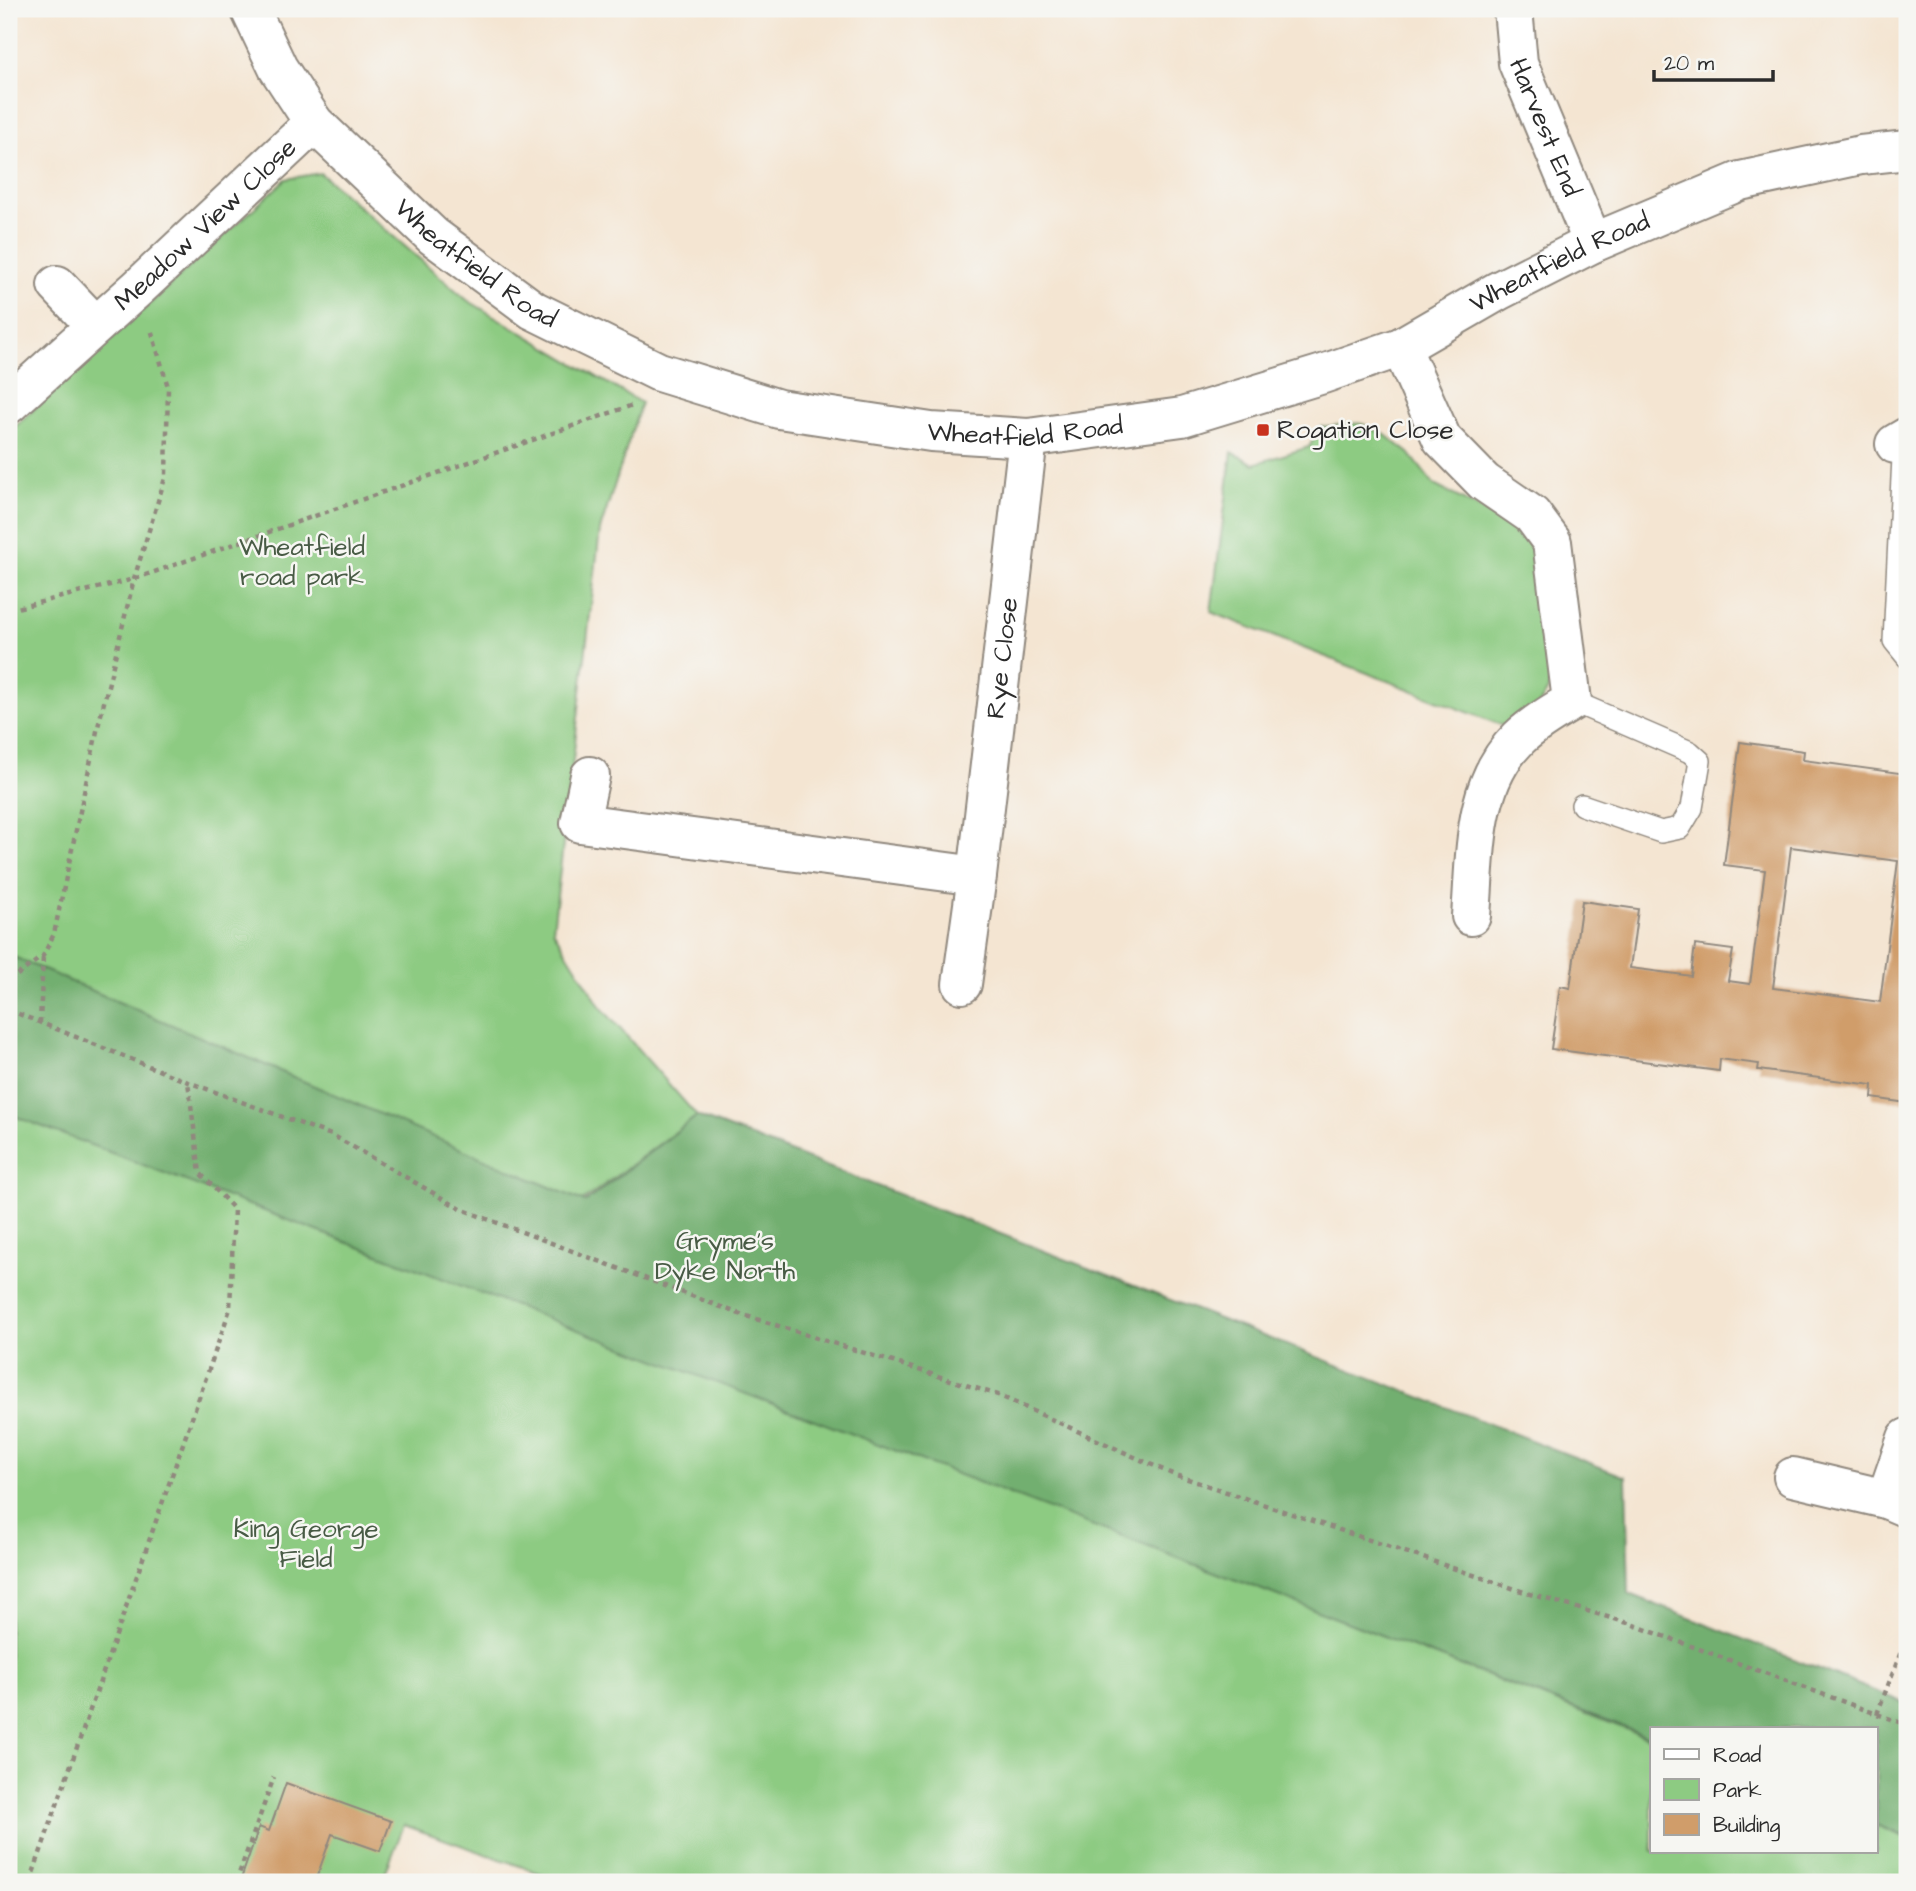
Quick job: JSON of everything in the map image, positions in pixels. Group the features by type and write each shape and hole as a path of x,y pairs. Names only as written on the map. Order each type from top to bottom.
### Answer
{"street":[{"name":"Wheatfield Road","path":"250,9 278,68 314,123 433,236 533,310 659,373 779,408 931,432 1028,438 1182,417 1401,347 1498,291 1593,243 1740,181 1861,155 1907,150"},
{"name":"Harvest End","path":"1513,9 1518,62 1593,243"},
{"name":"Meadow View Close","path":"9,404 314,123"},
{"name":"Meadow View Close","path":"57,285 95,325"},
{"path":"1401,347 1442,439 1484,482 1532,515 1552,542 1572,701 1520,737 1494,769 1480,809 1471,916"},
{"name":"Rye Close","path":"962,984 1028,438"},
{"path":"590,776 580,822 977,876"},
{"path":"1793,1477 1896,1503 1907,1438"}],"lane":[{"path":"1901,440 1903,457 1894,641 1907,657"},
{"path":"1572,701 1690,752 1700,761 1692,807 1679,828 1661,832 1582,804"}],"path":[{"path":"40,1023 43,956 54,934 97,731 134,579 166,475 168,387 139,286"},
{"path":"9,610 134,579 641,402 659,373"},
{"path":"9,981 43,956"},
{"path":"9,1010 188,1082 334,1136 461,1209 737,1314 998,1395 1170,1473 1533,1595 1628,1623 1907,1725"},
{"path":"30,1882 230,1309 233,1209 200,1173 188,1082"},
{"path":"1877,1714 1907,1636"},
{"path":"236,1882 274,1777"}],"green space":[{"name":"Wheatfield road park","path":"320,173 467,300 641,403 600,530 553,930 600,1006 697,1116 581,1202 9,1033 9,432 286,179"},
{"path":"1360,423 1384,434 1409,453 1434,485 1514,526 1530,543 1542,568 1551,668 1548,690 1539,705 1525,717 1503,726 1211,612 1232,452 1254,464 1309,447 1320,427"},
{"name":"Gryme's Dyke North","path":"9,955 585,1202 697,1116 1626,1477 1629,1594 1907,1704 1907,1837 1878,1826 1878,1727 1650,1727 1650,1737 9,1114"},
{"name":"King George Field","path":"9,1110 1650,1738 1650,1853 1878,1853 1878,1826 1907,1838 1907,1882 565,1882 404,1825 382,1882 9,1882"}],"building":[{"path":"1740,742 1804,751 1803,760 1907,774 1907,1103 1872,1098 1873,1085 1758,1070 1759,1064 1720,1059 1719,1071 1551,1049 1560,986 1570,988 1582,901 1638,909 1630,968 1691,976 1695,945 1733,950 1728,981 1750,984 1765,870 1724,865","holes":["1791,847 1898,861 1880,1002 1773,988"]},
{"path":"286,1783 391,1821 380,1851 332,1834 315,1882 240,1882 259,1827 269,1831"}],"place":[{"name":"Rogation Close","path":"1263,430"}]}
